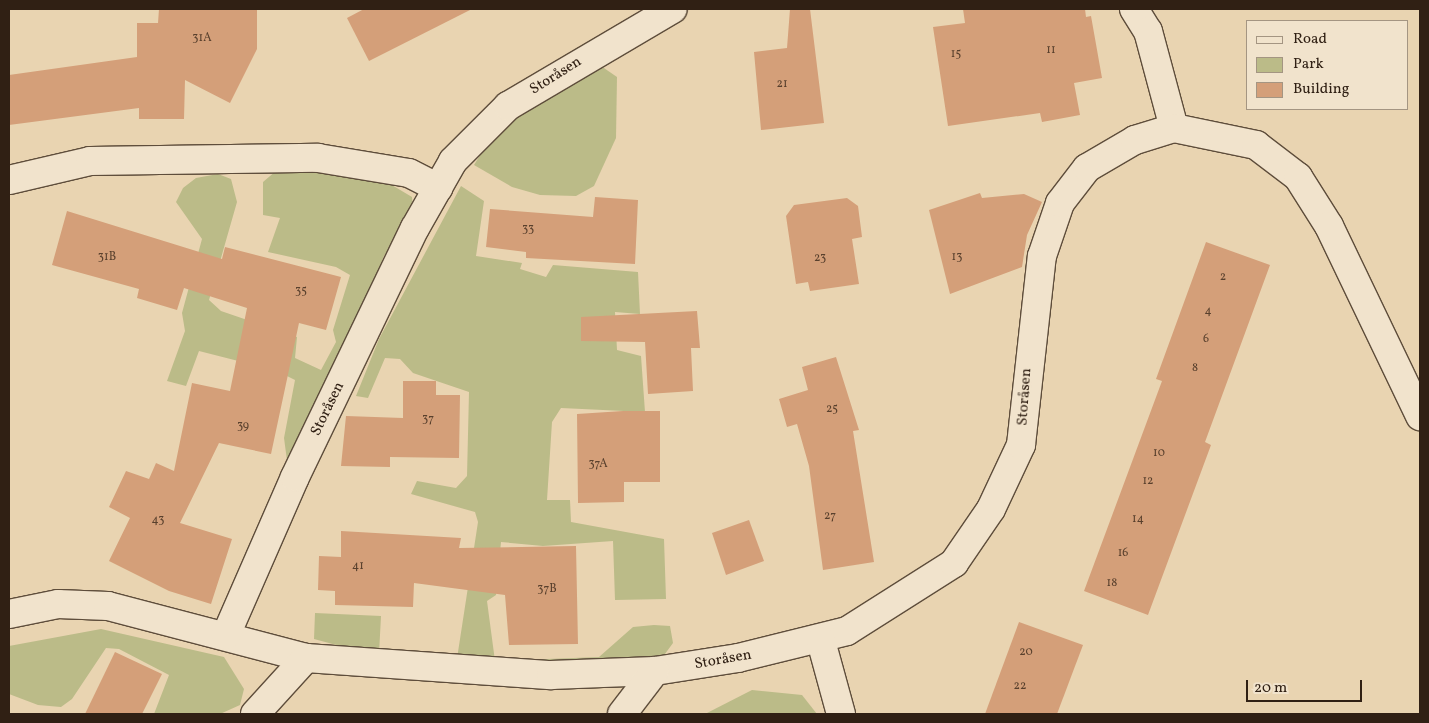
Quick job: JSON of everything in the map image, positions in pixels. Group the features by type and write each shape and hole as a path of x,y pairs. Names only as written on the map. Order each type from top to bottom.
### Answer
{"street":[{"name":"Storåsen","path":"226,635 284,500 438,188 465,145 508,106 673,9"},
{"path":"1134,9 1148,31 1174,128"},
{"name":"Storåsen","path":"9,614 58,604 108,606 226,635 306,658 551,674 655,671 820,641 847,631 954,563 992,509 1021,445 1042,256 1060,203 1087,168 1135,140 1174,128 1256,145 1298,177 1329,226 1420,416"},
{"path":"9,180 90,161 318,158 409,173 438,188"},
{"path":"820,641 841,714"},
{"path":"255,714 306,658"},
{"path":"622,714 655,671"}],"green space":[{"path":"601,66 617,77 616,138 594,186 576,196 540,195 512,187 474,165 498,126"},
{"path":"283,165 385,181 412,197 413,212 384,256 339,365 288,468 284,438 295,380 277,371 199,351 186,386 167,381 185,331 182,313 202,239 176,202 183,188 196,178 218,174 231,179 237,202 209,300 221,311 297,337 295,358 321,370 336,342 333,330 350,275 336,267 268,252 280,218 263,215 263,182"},
{"path":"461,186 484,201 476,256 522,263 520,269 546,277 553,265 638,272 640,314 615,312 617,350 641,356 645,412 561,408 552,422 547,500 570,500 571,522 664,539 666,599 615,600 613,541 543,546 501,542 496,595 487,601 495,661 599,657 633,627 654,625 670,626 673,643 662,658 456,665 478,522 475,512 411,494 417,481 456,488 467,476 469,392 413,373 400,359 385,358 368,398 356,396 379,339"},
{"path":"315,613 381,616 379,654 363,647 359,651 314,639"},
{"path":"101,629 224,657 244,689 240,705 220,714 154,714 169,675 119,649 106,648 72,699 61,707 38,705 9,694 9,646"},
{"path":"752,690 802,695 817,714 705,714"}],"building":[{"path":"159,9 257,9 257,49 230,103 185,80 184,119 139,119 139,108 9,125 9,75 137,57 137,23 158,23"},
{"path":"364,9 472,9 369,61 347,18"},
{"path":"790,9 810,9 824,123 761,130 754,52 787,48"},
{"path":"963,9 1085,9 1086,17 1091,16 1102,78 1074,83 1080,115 1042,122 1040,113 948,126 933,27 965,23"},
{"path":"980,193 982,198 1024,194 1042,202 1027,235 1022,267 950,294 929,210"},
{"path":"595,197 638,200 635,264 526,258 526,252 486,247 490,209 593,217"},
{"path":"847,198 858,206 862,237 852,239 859,284 810,291 808,282 796,284 786,216 794,205"},
{"path":"67,211 222,259 225,247 341,277 326,330 299,323 271,454 219,443 180,523 232,539 211,604 169,591 109,561 130,518 109,507 126,471 149,479 156,463 174,471 192,383 230,391 247,308 184,288 177,310 137,298 139,289 52,265"},
{"path":"1206,242 1270,265 1205,442 1211,445 1148,615 1084,591 1162,381 1156,379"},
{"path":"697,311 700,348 691,348 693,391 648,394 645,342 581,341 581,317"},
{"path":"836,357 859,430 853,431 874,562 823,570 809,466 797,424 787,427 779,399 808,390 802,367"},
{"path":"403,381 436,381 436,395 460,395 459,458 390,457 390,467 341,466 346,416 403,418"},
{"path":"660,411 660,482 624,482 624,502 578,503 577,414"},
{"path":"749,520 764,561 726,575 712,533"},
{"path":"341,531 461,538 459,548 576,546 578,644 509,645 505,595 414,583 413,607 335,605 335,591 318,590 319,556 341,557"},
{"path":"1019,622 1083,645 1057,714 985,714"},
{"path":"115,652 162,674 142,714 85,714"}]}
